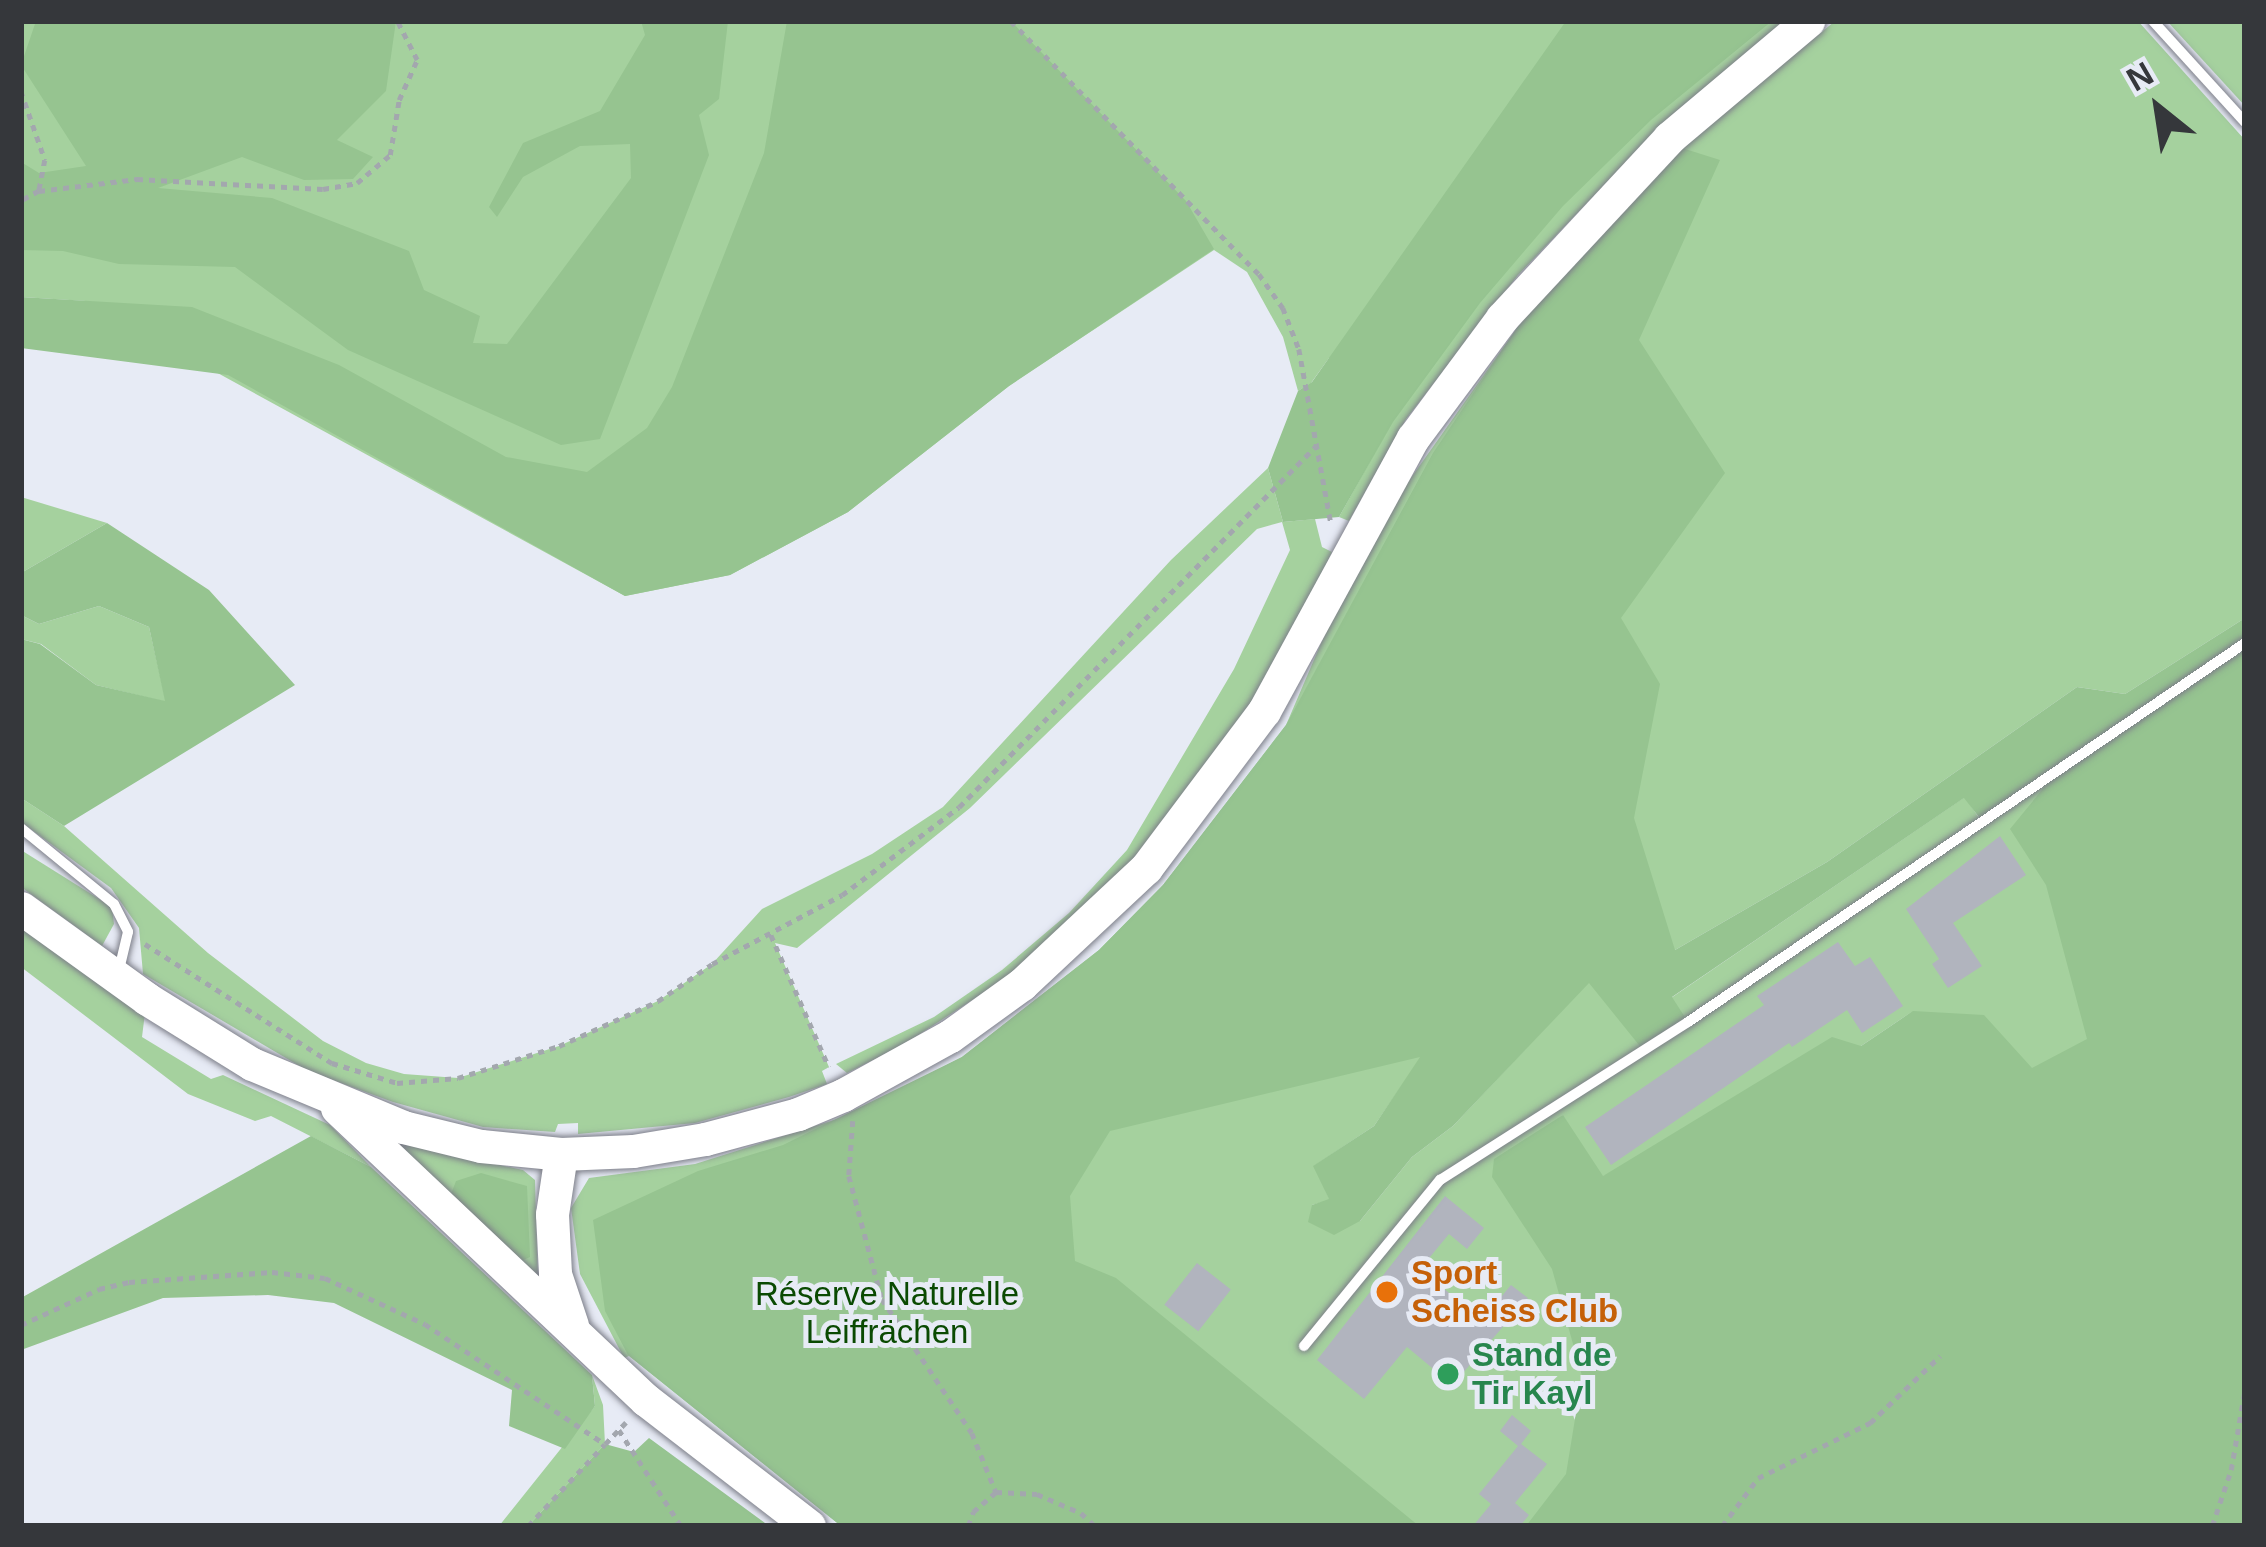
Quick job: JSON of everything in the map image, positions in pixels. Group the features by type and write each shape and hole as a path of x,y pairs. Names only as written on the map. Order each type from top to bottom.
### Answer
{"main road":[{"path":"21,908 117,979 252,1064 403,1127 481,1146 561,1154 686,1144 798,1114 843,1095 950,1036 1022,984 1146,868 1264,711 1413,438 1556,256 1669,138 1808,21"},
{"path":"327,1099 646,1400 809,1526"},
{"path":"561,1154 553,1214 555,1274 575,1332"}],"lane":[{"path":"2152,21 2245,122"},
{"path":"1304,1346 1440,1180 1688,1022 2245,644"},
{"path":"21,828 114,904 128,932 117,979"}],"path":[{"path":"21,201 39,191 136,179 323,189 357,183 390,155 399,100 417,60 398,21"},
{"path":"1011,21 1259,274 1283,308 1299,350 1329,521 1354,542"},
{"path":"21,91 45,160 39,191"},
{"path":"128,932 230,1003 332,1064 397,1083 458,1078 559,1046 658,1001 712,964 772,938 842,895 959,807 1317,445"},
{"path":"772,938 853,1114 849,1176 882,1299 972,1433 996,1492"},
{"path":"21,1325 99,1289 129,1282 272,1272 326,1278 425,1324 605,1444"},
{"path":"1722,1526 1758,1478 1870,1423 1940,1356"},
{"path":"2212,1526 2230,1470 2245,1389"},
{"path":"528,1526 646,1400"},
{"path":"619,1429 681,1526"},
{"path":"968,1526 973,1512 996,1492 1037,1495 1081,1513 1095,1526"}],"green space":[{"path":"21,21 1788,21 1631,157 1518,275 1406,419 1349,521 1339,517 1392,422 1329,358 1311,383 1298,391 1283,337 1247,272 1214,250 1009,386 848,512 730,575 625,596 86,301 21,297"},
{"path":"36,21 396,21 386,91 337,140 373,157 353,179 304,180 242,157 158,188 272,198 409,251 424,290 480,316 473,343 507,344 631,178 630,144 580,146 523,177 497,217 489,207 523,143 600,111 645,35 641,21 728,21 719,99 699,115 709,155 600,439 561,445 348,350 235,267 119,264 63,251 21,250 21,162 39,173 86,166 21,65"},
{"path":"787,21 1011,21 1186,201 1214,249 1009,386 848,512 730,575 625,596 228,375 21,348 21,297 192,307 339,365 506,457 587,472 647,428 672,387 764,153"},
{"path":"1566,21 1772,21 1651,120 1563,206 1480,303 1393,422 1339,517 1283,522 1268,468 1298,391 1312,382"},
{"name":"Réserve Naturelle Leiffrächen","path":"1835,21 2138,21 2245,140 2245,618 2125,694 2077,687 1827,862 1675,950 1671,998 1965,797 1981,821 2245,643 2245,1526 841,1526 629,1356 624,1358 580,1274 571,1208 589,1178 695,1164 853,1114 962,1057 1099,950 1163,885 1286,725 1334,613 1401,492 1517,328 1594,236 1682,148","holes":["1581,990 1453,1126 1412,1157 1360,1221 1312,1205 1330,1200 1314,1166 1374,1126 1422,1056","1913,1011 1553,1268 1562,1115 1602,1177 1861,1046"]},
{"path":"2167,21 2245,21 2245,106"},
{"name":"Réserve Naturelle Leiffrächen","path":"1682,148 1720,160 1639,340 1725,473 1621,618 1660,684 1634,818 1675,950 1827,862 2077,687 2125,694 2245,618 2245,1526 1526,1526 1566,1474 1582,1376 1552,1269 1492,1177 1494,1159 1563,1115 1603,1176 1832,1037 1861,1046 1913,1011 1984,1015 2032,1068 2087,1039 2046,885 2010,829 2055,774 1982,821 1964,798 1672,997 1688,1022 1643,1050 1589,983 1453,1126 1412,1157 1360,1221 1334,1235 1308,1222 1312,1205 1329,1199 1313,1166 1374,1126 1420,1057 1110,1131 1070,1196 1075,1261 1116,1278 1419,1526 841,1526 628,1355 605,1311 593,1220 698,1171 783,1145 962,1057 1099,950 1163,885 1286,725 1433,453 1517,328 1594,236"},
{"path":"1268,468 1283,522 1315,519 1322,547 1332,552 1265,693 1163,829 1090,906 1003,980 903,1045 847,1073 836,1064 934,1017 1002,970 1069,913 1127,850 1234,669 1290,550 1282,522 1257,529 970,808 797,948 775,943 829,1067 822,1071 827,1084 789,1097 695,1123 578,1134 578,1123 558,1124 555,1132 483,1127 393,1102 308,1071 143,974 139,928 111,888 21,822 21,798 64,826 208,953 323,1041 366,1063 404,1074 458,1078 559,1046 658,1001 712,964 762,909 872,854 943,807 1171,560"},
{"path":"21,497 107,523 21,573"},
{"path":"107,523 209,590 295,685 64,826 21,798 21,639 40,644 96,685 165,701 149,627 99,606 39,624 21,615 21,573"},
{"path":"99,606 149,627 166,702 96,685 41,644 21,639 21,615 39,624"},
{"path":"21,850 112,907 114,924 102,946 21,887"},
{"path":"21,923 145,1013 142,1037 211,1079 223,1075 330,1125 371,1167 271,1116 255,1121 188,1094 21,967"},
{"path":"311,1136 371,1167 592,1375 595,1406 565,1449 509,1426 512,1390 334,1303 268,1295 163,1298 21,1350 21,1298"},
{"path":"388,1141 523,1170 535,1180 538,1283 451,1194"},
{"path":"481,1173 527,1186 530,1257 517,1263 451,1194 456,1181"},
{"path":"592,1375 603,1405 605,1444 528,1526 499,1526 595,1406"},
{"path":"649,1438 769,1526 528,1526 605,1444 634,1452"}],"building":[{"path":"2000,836 2026,875 1953,923 1982,966 1948,988 1932,964 1939,959 1906,909"},
{"path":"1838,942 1855,966 1870,957 1903,1006 1862,1033 1847,1010 1792,1047 1789,1043 1611,1165 1585,1127 1764,1005 1757,996"},
{"path":"1445,1196 1484,1228 1467,1249 1449,1234 1420,1269 1482,1320 1511,1285 1528,1298 1462,1374 1458,1371 1449,1382 1407,1347 1364,1399 1317,1360"},
{"path":"1197,1263 1231,1289 1198,1331 1164,1305"},
{"path":"1512,1415 1531,1431 1521,1444 1547,1464 1515,1503 1529,1515 1520,1526 1473,1526 1491,1504 1479,1494 1518,1446 1500,1431"}],"place":[{"name":"Sport Scheiss Club","path":"1387,1292"},
{"name":"Stand de Tir Kayl","path":"1448,1374"}]}
